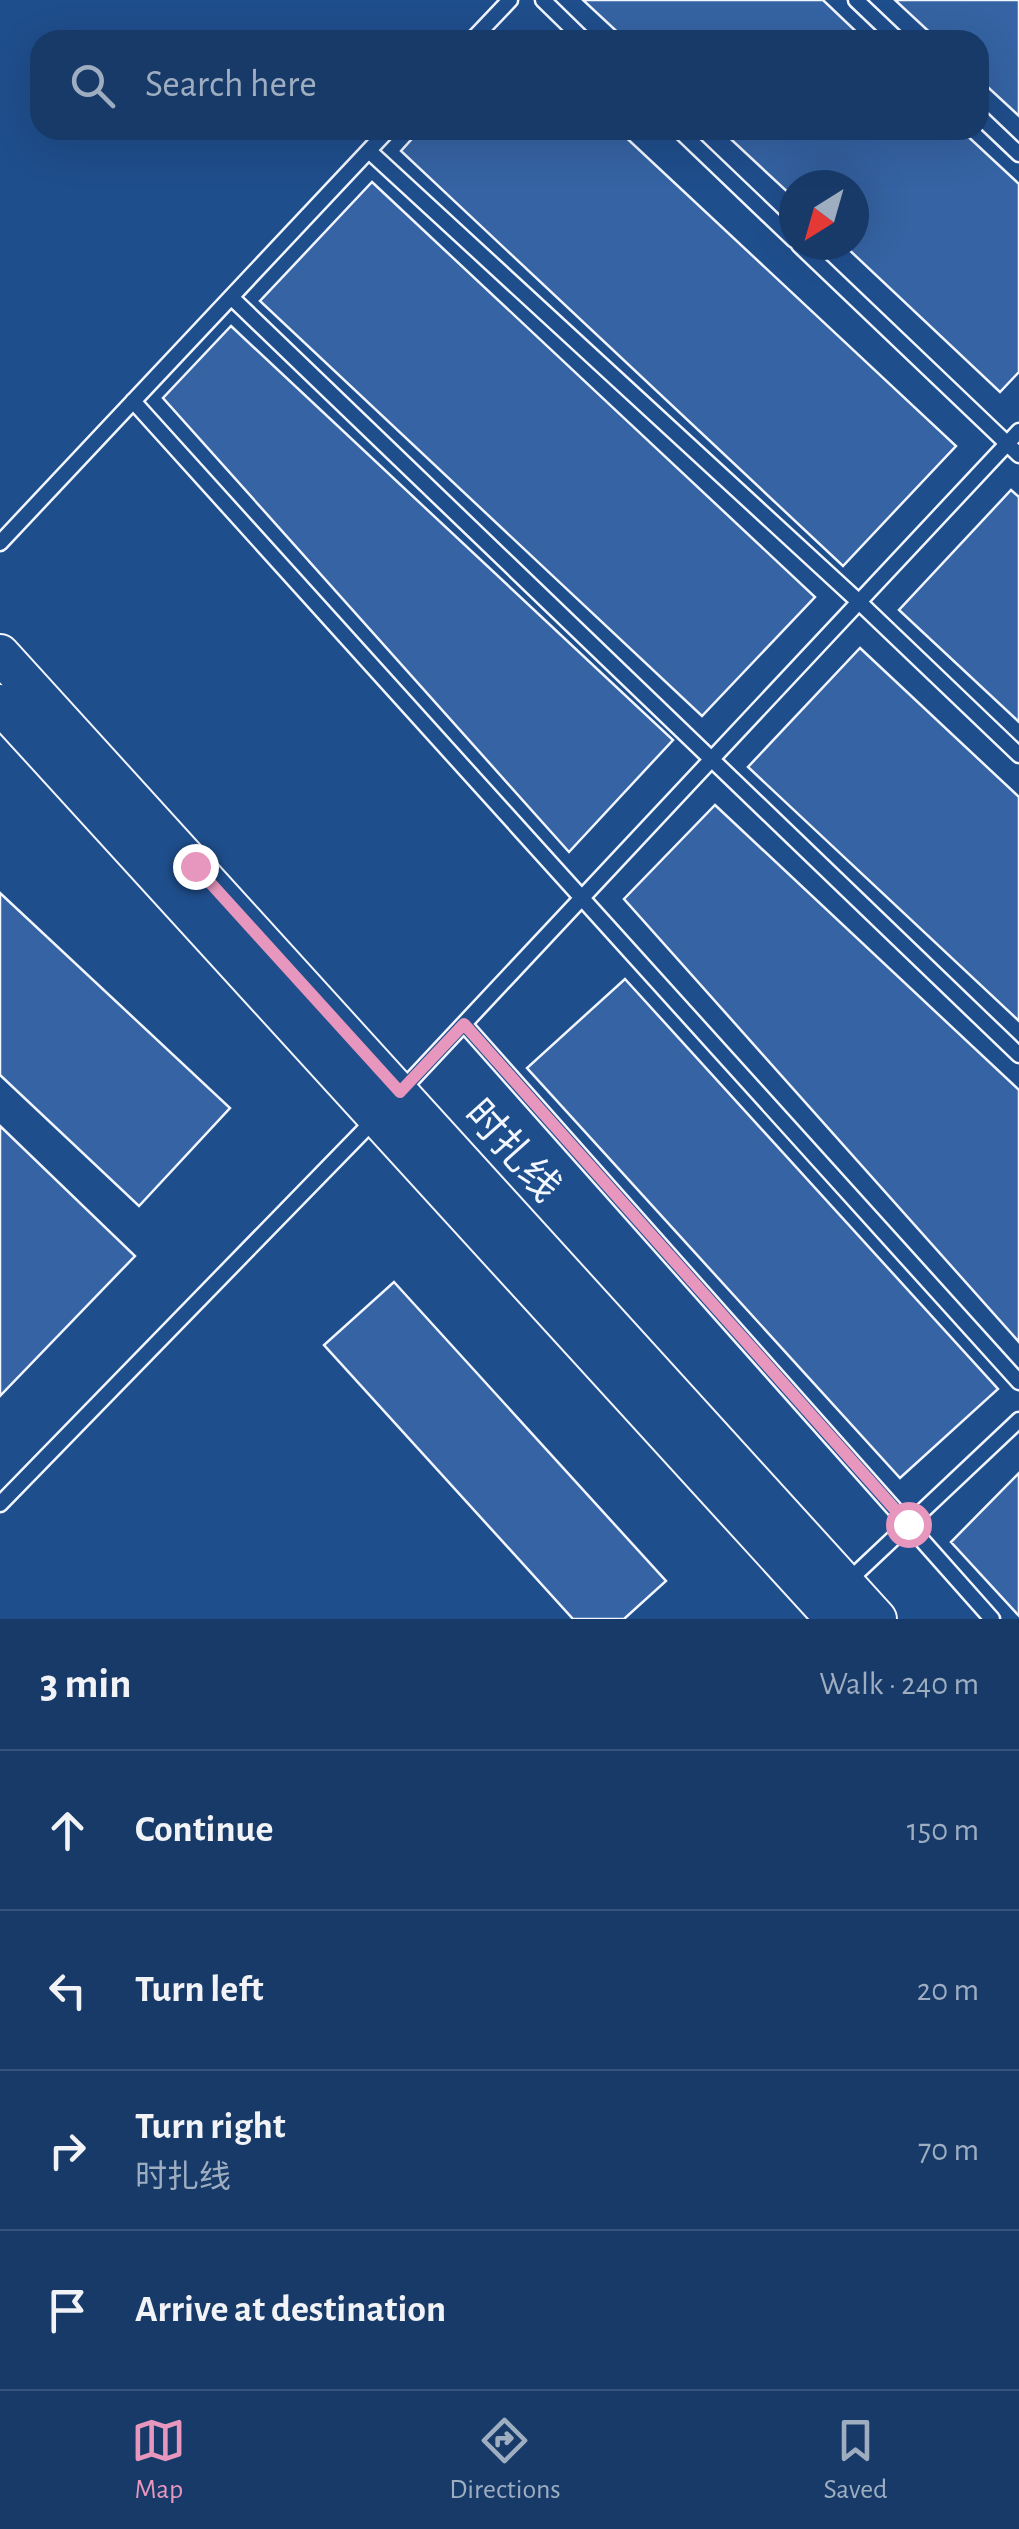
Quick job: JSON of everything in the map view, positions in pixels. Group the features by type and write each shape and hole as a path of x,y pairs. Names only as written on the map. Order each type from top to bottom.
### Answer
{"main road":[{"name":"时扎线","path":"0,654 388,1105 834,1608 877,1619"},
{"name":"时扎线","path":"0,704 388,1105"}],"lane":[{"path":"482,30 510,0"},
{"path":"542,0 574,30"},
{"path":"856,0 888,30"},
{"path":"989,126 1019,154"},
{"path":"0,544 378,140"},
{"path":"690,140 779,225"},
{"path":"368,150 1019,755"},
{"path":"816,260 1013,449"},
{"path":"232,296 1019,1054"},
{"path":"133,401 1019,1382"},
{"path":"0,1504 388,1105 858,602 1013,449 1019,431"},
{"path":"464,1024 992,1619"},
{"path":"834,1608 908,1524 1019,1420"}],"building":[{"path":"583,0 823,0 854,30 615,30"},
{"path":"895,0 1019,0 1019,116 989,88 989,30 927,30"},
{"path":"411,140 629,140 956,446 843,566 401,151"},
{"path":"732,140 972,140 1019,184 1019,372 1000,392 860,260 869,260 869,170 779,170 779,184"},
{"path":"372,182 815,597 702,716 260,301"},
{"path":"231,326 673,740 569,852 163,398"},
{"path":"1011,490 1019,497 1019,722 899,610"},
{"path":"860,648 1019,797 1019,1021 748,767"},
{"path":"715,805 1019,1090 1019,1342 624,899"},
{"path":"0,893 230,1108 139,1206 0,1075"},
{"path":"625,979 998,1389 900,1478 527,1068"},
{"path":"0,1126 135,1256 0,1396"},
{"path":"394,1282 666,1581 624,1619 573,1619 324,1345"},
{"path":"1019,1473 1019,1616 951,1542"}],"route":[{"path":"195,866 400,1092 464,1024 908,1524"}]}
